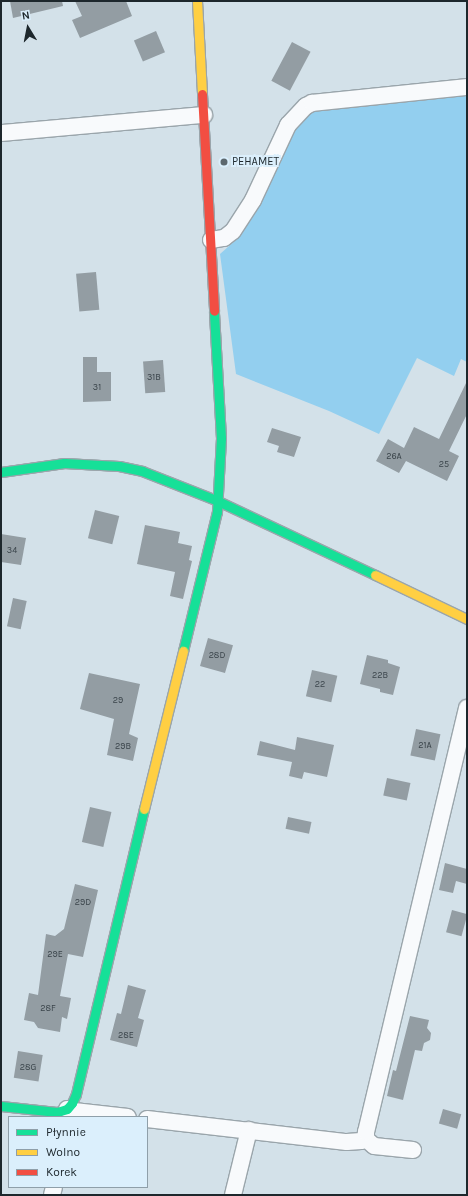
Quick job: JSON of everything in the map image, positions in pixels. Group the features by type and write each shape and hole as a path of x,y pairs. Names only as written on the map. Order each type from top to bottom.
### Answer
{"street":[{"path":"68,1113 79,1085 111,945 218,502 221,438 198,1"},
{"path":"211,240 224,238 233,231 253,200 288,126 306,106 312,103 467,88"},
{"path":"1,132 204,115"},
{"path":"1,472 64,463 119,466 142,471 176,483 218,502 467,619"},
{"path":"366,1139 368,1125 467,708"},
{"path":"1,1106 50,1112 68,1113 74,1111 119,1116"},
{"path":"148,1119 347,1142 366,1139"},
{"path":"233,1195 249,1130"},
{"path":"366,1139 374,1146 413,1150"}],"shaded area":[{"path":"467,95 467,362 461,359 454,376 417,358 379,434 329,411 236,374 220,254 237,239 253,214 294,129 304,116 312,111"}],"building":[{"path":"10,1 62,1 63,6 13,18"},
{"path":"75,1 126,1 132,16 80,38 72,20 82,16"},
{"path":"156,31 165,52 143,62 134,40"},
{"path":"292,42 311,52 290,91 271,81"},
{"path":"96,272 99,310 79,312 76,274"},
{"path":"83,357 97,357 97,372 111,372 111,401 83,402"},
{"path":"163,360 165,392 145,393 143,361"},
{"path":"467,381 467,414 449,451 459,456 447,481 406,461 399,473 376,461 388,439 404,448 414,427 439,439"},
{"path":"272,428 301,437 294,457 277,452 279,446 267,442"},
{"path":"95,510 119,516 112,544 88,538"},
{"path":"145,525 180,532 178,543 192,546 189,560 192,561 183,599 170,596 175,572 137,564"},
{"path":"1,534 26,538 21,565 1,562"},
{"path":"13,598 27,601 21,629 7,626"},
{"path":"208,638 233,645 225,673 200,666"},
{"path":"367,655 388,660 388,663 400,667 393,695 380,692 380,689 360,684"},
{"path":"312,670 337,676 331,702 306,696"},
{"path":"89,673 140,684 129,734 138,738 133,761 107,755 114,719 80,709"},
{"path":"416,729 440,734 435,761 410,755"},
{"path":"297,737 334,745 327,777 304,772 302,779 289,776 292,762 257,755 260,741 295,750"},
{"path":"387,778 410,783 407,801 383,796"},
{"path":"90,807 111,812 103,847 82,842"},
{"path":"288,817 311,822 309,834 286,829"},
{"path":"445,863 467,869 467,884 456,881 453,893 439,890"},
{"path":"75,884 98,890 83,957 68,954 60,996 71,998 67,1019 62,1017 60,1032 38,1028 34,1022 24,1020 29,993 38,995 46,934 55,936 64,929"},
{"path":"452,910 467,914 462,936 446,932"},
{"path":"128,985 146,990 138,1018 144,1020 137,1047 110,1040 117,1013 121,1014"},
{"path":"410,1016 429,1020 427,1028 431,1033 430,1040 424,1043 422,1051 415,1050 403,1100 387,1096 393,1070 396,1071"},
{"path":"18,1051 43,1055 38,1082 14,1078"},
{"path":"443,1109 461,1114 457,1129 439,1123"}],"traffic: fast":[{"path":"183,651 217,512 221,438 214,311"},
{"path":"1,472 64,463 119,466 142,471 218,501 375,575"},
{"path":"1,1106 57,1112 67,1109 72,1103 76,1094 144,809"}],"traffic: slow":[{"path":"197,1 202,94"},
{"path":"375,575 467,619"},
{"path":"144,809 183,651"}],"traffic: jam":[{"path":"202,94 214,311"}],"place":[{"name":"PEHAMET","path":"224,162"}]}
